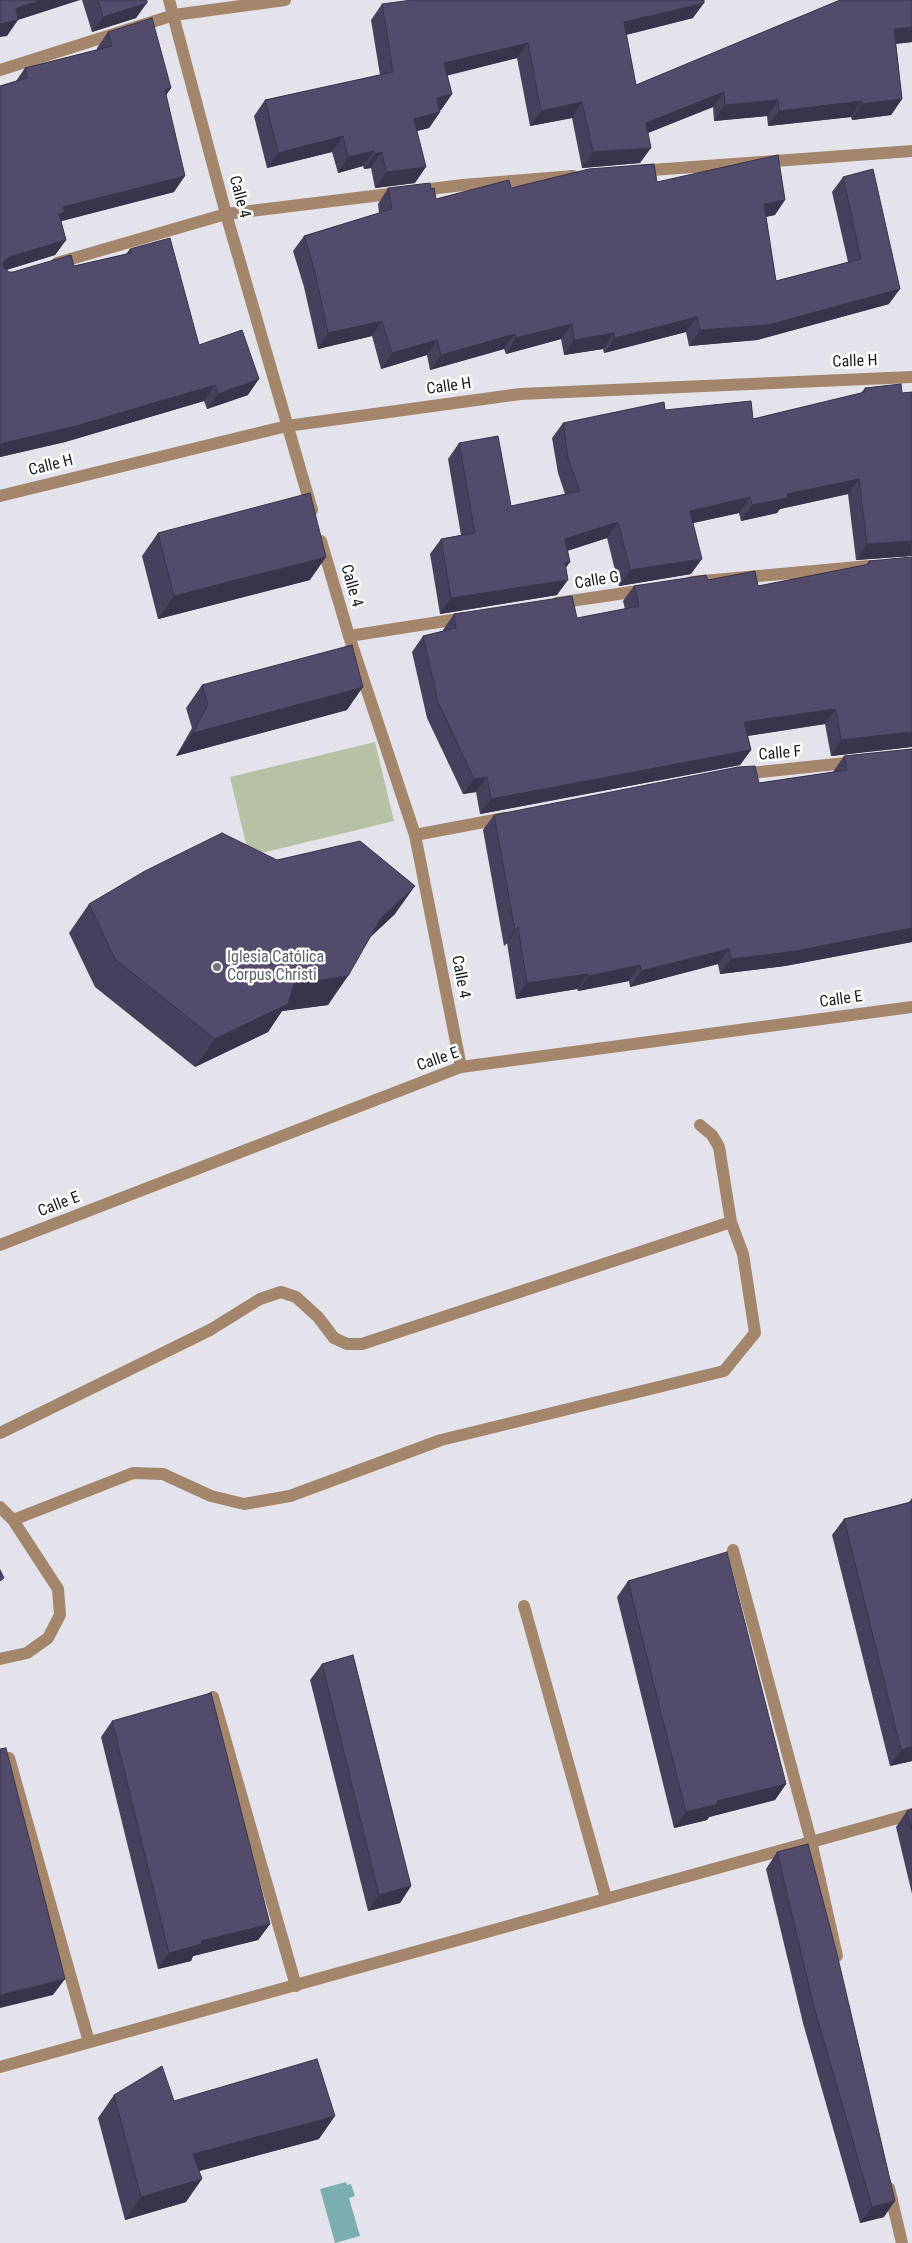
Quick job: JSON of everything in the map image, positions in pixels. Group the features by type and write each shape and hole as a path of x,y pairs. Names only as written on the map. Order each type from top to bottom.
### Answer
{"street":[{"name":"Calle 4","path":"169,0 226,214 287,426 349,636 415,835 461,1067"},
{"path":"0,70 174,15 285,0"},
{"path":"622,172 912,151"},
{"path":"47,266 226,214 463,185 582,175"},
{"name":"Calle H","path":"0,496 287,426 520,394 912,377"},
{"path":"684,584 714,579 880,566"},
{"name":"Calle G","path":"546,605 654,588"},
{"path":"349,636 477,616"},
{"name":"Calle F","path":"726,775 864,761"},
{"path":"415,835 522,814"},
{"name":"Calle E","path":"0,1245 461,1067 912,1007"},
{"path":"13,1520 133,1473 163,1474 211,1496 244,1504 290,1496 441,1440 724,1371 754,1333 743,1254 731,1222 719,1147 712,1135 700,1126"},
{"path":"0,1434 210,1330 260,1299 281,1292 296,1297 318,1317 334,1338 347,1344 362,1344 731,1222"},
{"path":"0,1507 13,1520 58,1588 60,1616 48,1638 27,1653 0,1660"},
{"path":"733,1550 811,1841 839,1965"},
{"path":"524,1606 606,1898"},
{"path":"213,1697 296,1986"},
{"path":"8,1758 89,2042"},
{"path":"0,2067 912,1814"},
{"path":"887,2176 902,2243"}],"shaded area":[{"path":"375,742 394,821 249,856 230,777"},
{"path":"346,2182 347,2185 351,2184 355,2196 349,2198 360,2236 335,2243 320,2189"}],"building":[{"path":"0,0 42,0 16,8 18,20 0,24"},
{"path":"98,0 147,0 147,3 103,17"},
{"path":"412,0 704,0 704,3 624,22 636,85 840,0 912,0 912,27 894,29 902,99 862,104 862,101 779,111 778,100 725,105 724,92 646,123 651,148 593,152 582,102 541,111 528,43 444,63 452,94 437,98 440,112 414,119 426,167 386,172 382,152 375,154 374,151 348,157 343,136 278,153 265,100 393,72 382,4"},
{"path":"152,18 171,88 165,90 185,176 63,207 65,212 59,214 66,240 9,257 3,262 3,267 9,272 13,272 71,255 74,266 131,253 130,249 170,238 199,345 242,330 259,379 218,394 215,385 76,426 0,444 0,86 27,78 25,68 112,46 108,32"},
{"path":"778,155 785,200 764,204 776,281 861,259 843,177 873,169 900,289 768,325 700,330 697,317 615,338 614,333 574,340 572,324 516,338 515,334 441,355 437,340 392,353 382,321 328,333 315,272 304,236 392,209 388,188 430,183 431,189 434,188 436,199 509,180 511,188 589,169 654,164 657,182"},
{"path":"901,384 902,393 912,392 912,541 867,544 859,479 787,494 788,498 752,505 750,497 690,511 702,559 630,570 618,522 565,539 570,562 565,563 568,580 451,598 441,539 475,533 459,443 498,436 511,506 580,491 568,458 563,423 664,402 665,410 751,401 753,419 865,392 865,388"},
{"path":"310,493 326,557 174,596 158,533"},
{"path":"912,557 912,732 841,740 836,709 744,722 751,750 491,799 487,777 474,779 438,702 423,636 456,628 454,614 572,596 577,618 639,606 634,586 706,575 708,580 755,571 758,586 870,564 869,561"},
{"path":"352,645 363,687 193,733 208,705 202,685"},
{"path":"912,749 912,928 796,951 731,959 729,949 641,971 640,965 589,976 588,974 527,983 518,927 515,930 494,815 738,767 755,766 759,783 847,770 844,756"},
{"name":"Iglesia Católica Corpus Christi","path":"222,833 277,860 360,841 415,886 381,918 348,976 294,984 288,1004 215,1039 115,959 89,904 145,871"},
{"path":"912,1502 912,1747 901,1750 844,1519"},
{"path":"727,1552 786,1784 717,1801 718,1804 686,1812 628,1581"},
{"path":"0,1570 4,1578 0,1581"},
{"path":"353,1655 411,1886 379,1895 322,1664"},
{"path":"211,1693 270,1924 201,1941 202,1944 169,1953 112,1721"},
{"path":"6,1748 65,1979 0,1995 0,1749"},
{"path":"912,1809 912,1831 907,1811"},
{"path":"808,1844 837,1954 895,2201 872,2207 814,2007 777,1852"},
{"path":"317,2059 335,2116 193,2154 202,2179 141,2197 114,2095 162,2066 174,2101"}],"place":[{"name":"Iglesia Católica Corpus Christi","path":"217,967"}]}
